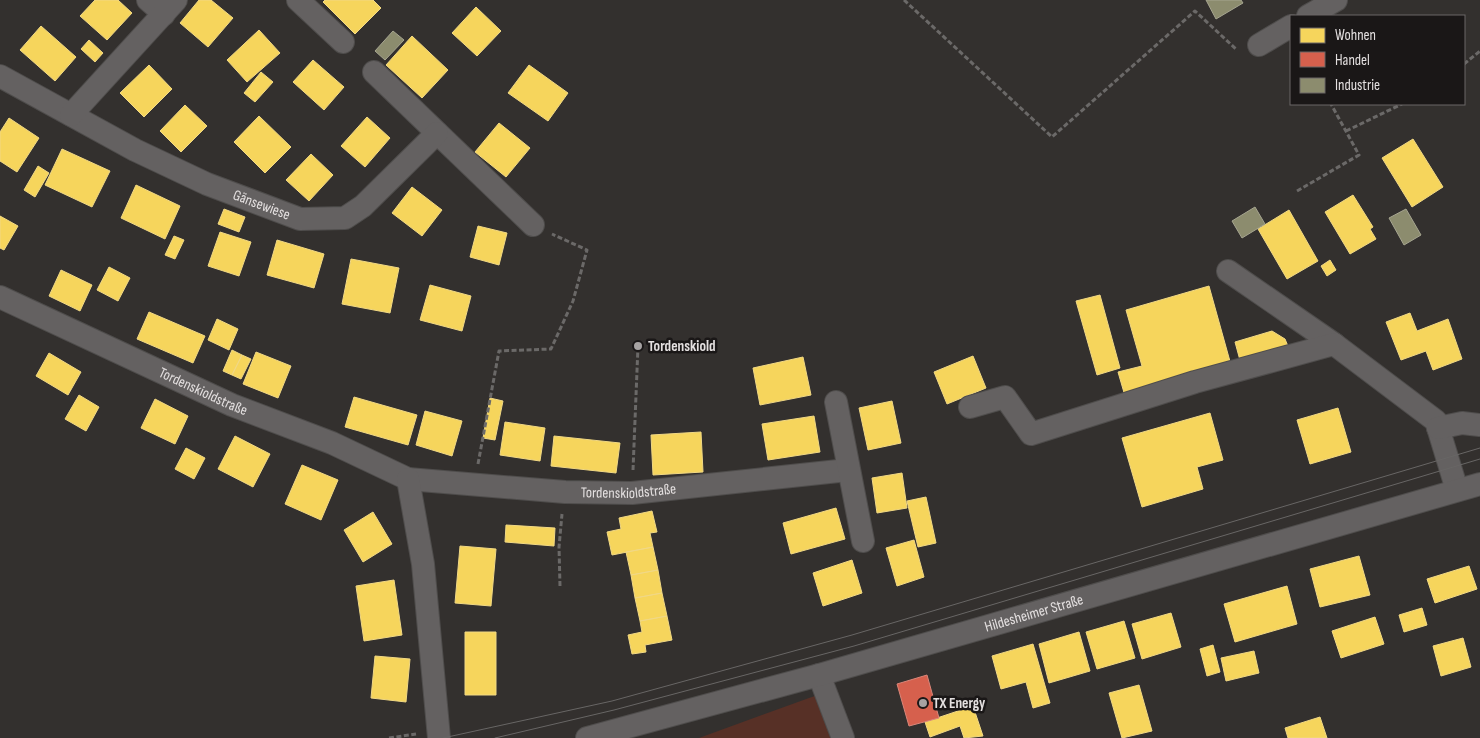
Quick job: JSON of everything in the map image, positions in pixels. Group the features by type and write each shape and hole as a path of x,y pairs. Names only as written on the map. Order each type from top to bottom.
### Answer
{"street":[{"path":"298,0 343,42"},
{"path":"1310,15 1336,0"},
{"path":"71,115 163,5"},
{"path":"1251,50 1290,27"},
{"path":"374,72 533,225"},
{"name":"Gänsewiese","path":"0,76 135,150 208,184 300,219 345,218 363,206 437,133"},
{"path":"1228,271 1334,344 1436,422 1457,490"},
{"name":"Tordenskioldstraße","path":"0,297 232,405 332,443 408,479 564,492 632,493 848,470"},
{"path":"970,407 1005,397 1031,434 1195,382 1334,344"},
{"path":"836,402 863,541"},
{"path":"1438,428 1462,423 1480,425"},
{"path":"408,479 423,564 439,738"},
{"name":"Hildesheimer Straße","path":"587,738 818,675 1480,484"},
{"path":"818,675 843,738"}],"path":[{"path":"904,0 1052,137 1196,11 1251,50"},
{"path":"1465,63 1480,51"},
{"path":"1298,192 1359,154 1332,105"},
{"path":"1346,131 1400,105"},
{"path":"476,484 481,440 499,351 551,349 573,301 587,250 533,225"},
{"path":"632,493 638,346"},
{"path":"560,586 559,548 564,492"}],"shaded area":[{"path":"824,693 843,738 699,738 809,698"}],"building: Wohnen":[{"path":"95,0 118,0 132,13 107,40 80,16"},
{"path":"199,0 211,0 233,18 208,47 180,23"},
{"path":"325,0 373,0 381,8 355,34 323,2"},
{"path":"476,7 501,31 477,56 452,33"},
{"path":"41,26 76,57 55,81 20,50"},
{"path":"259,30 280,53 247,82 227,60"},
{"path":"412,36 448,70 422,98 386,65"},
{"path":"89,40 103,53 95,62 81,49"},
{"path":"313,60 344,87 324,110 293,82"},
{"path":"149,65 172,89 144,117 120,93"},
{"path":"529,65 568,93 548,121 508,93"},
{"path":"261,72 273,82 255,102 244,93"},
{"path":"185,105 207,126 181,152 160,131"},
{"path":"259,116 291,147 265,173 234,142"},
{"path":"367,117 390,138 365,167 341,146"},
{"path":"9,118 39,138 17,172 0,161 0,132"},
{"path":"499,123 530,148 506,177 475,152"},
{"path":"1413,139 1443,187 1412,207 1382,158"},
{"path":"62,149 110,171 92,207 45,185"},
{"path":"311,154 333,175 309,201 286,180"},
{"path":"38,166 49,173 35,197 24,190"},
{"path":"136,185 180,206 165,239 121,218"},
{"path":"412,187 442,210 422,236 392,213"},
{"path":"1353,195 1373,227 1370,229 1376,239 1350,254 1325,212"},
{"path":"224,209 245,217 239,232 218,224"},
{"path":"1289,210 1318,261 1287,279 1258,229"},
{"path":"0,216 18,226 4,250 0,248"},
{"path":"478,226 507,233 499,265 470,257"},
{"path":"220,232 251,242 239,276 208,266"},
{"path":"174,236 184,240 175,259 165,255"},
{"path":"277,240 324,254 314,288 267,275"},
{"path":"351,259 399,268 390,313 342,304"},
{"path":"1330,260 1336,270 1327,276 1321,266"},
{"path":"109,267 130,278 118,301 97,290"},
{"path":"61,270 92,285 80,311 49,296"},
{"path":"430,285 471,296 462,331 420,320"},
{"path":"1209,286 1231,365 1125,396 1118,372 1142,366 1126,310"},
{"path":"1100,295 1120,368 1097,375 1076,301"},
{"path":"149,312 205,336 193,363 137,339"},
{"path":"1410,313 1417,331 1448,319 1462,359 1433,370 1426,351 1401,360 1386,322"},
{"path":"217,319 238,329 229,350 208,340"},
{"path":"1272,331 1285,339 1290,351 1241,364 1235,342"},
{"path":"232,350 242,355 232,375 223,371"},
{"path":"256,352 291,366 278,398 243,384"},
{"path":"49,353 81,372 68,395 36,376"},
{"path":"242,355 251,359 241,379 232,375"},
{"path":"973,356 986,388 947,404 934,372"},
{"path":"803,357 811,395 760,405 753,368"},
{"path":"79,395 99,407 86,431 65,419"},
{"path":"354,397 417,415 408,445 345,427"},
{"path":"490,398 503,401 495,440 483,438"},
{"path":"155,399 188,416 175,444 141,428"},
{"path":"892,401 901,443 868,450 859,408"},
{"path":"1338,408 1351,452 1310,464 1297,420"},
{"path":"425,411 462,421 452,456 416,445"},
{"path":"1210,413 1223,460 1197,467 1203,489 1142,507 1122,438"},
{"path":"814,416 820,452 768,460 762,424"},
{"path":"505,422 545,428 540,461 500,455"},
{"path":"701,432 703,472 653,475 651,435"},
{"path":"235,436 270,454 253,487 218,469"},
{"path":"554,436 620,443 616,473 551,466"},
{"path":"186,448 205,458 194,479 175,469"},
{"path":"302,465 338,480 321,520 285,504"},
{"path":"902,473 907,508 877,513 872,478"},
{"path":"926,497 936,543 918,547 907,501"},
{"path":"836,508 845,539 791,554 783,523"},
{"path":"652,511 657,532 650,533 653,547 612,555 607,532 621,529 619,518"},
{"path":"373,512 392,544 363,562 344,530"},
{"path":"506,525 555,528 554,546 505,542"},
{"path":"914,540 924,577 897,586 886,548"},
{"path":"460,546 496,549 491,606 455,603"},
{"path":"653,547 658,570 631,575 626,552"},
{"path":"1359,556 1370,595 1320,607 1310,569"},
{"path":"852,560 862,593 823,606 813,573"},
{"path":"1469,566 1477,589 1435,603 1427,579"},
{"path":"658,570 662,593 635,598 631,575"},
{"path":"394,580 402,635 364,641 356,586"},
{"path":"1287,586 1297,624 1235,642 1224,604"},
{"path":"662,593 667,616 640,621 635,598"},
{"path":"1422,608 1427,625 1404,632 1399,615"},
{"path":"1171,613 1181,647 1142,659 1132,624"},
{"path":"667,616 672,640 645,645 646,652 632,654 628,635 642,632 640,621"},
{"path":"1375,617 1384,644 1341,658 1332,631"},
{"path":"1124,621 1135,658 1097,669 1086,632"},
{"path":"465,632 496,632 496,695 465,695"},
{"path":"1079,632 1090,671 1049,683 1039,644"},
{"path":"1463,638 1471,667 1441,676 1433,646"},
{"path":"1033,644 1050,703 1033,708 1026,682 1001,689 992,656"},
{"path":"1213,645 1220,672 1207,676 1200,649"},
{"path":"1254,651 1259,673 1226,681 1221,658"},
{"path":"375,656 410,659 406,702 371,698"},
{"path":"1139,685 1152,731 1122,738 1109,693"},
{"path":"973,706 983,736 964,738 960,726 930,737 925,722"},
{"path":"1320,717 1327,738 1288,738 1285,728"}],"building: Handel":[{"path":"927,675 939,718 909,726 897,684"}],"building: Industrie":[{"path":"1206,0 1241,0 1243,3 1216,19"},
{"path":"393,31 404,40 385,60 375,51"},
{"path":"1255,207 1265,224 1242,238 1232,221"},
{"path":"1406,209 1421,235 1404,245 1389,218"}],"tram line":[{"path":"443,738 612,701 852,635 1480,448"},
{"path":"495,738 614,710 854,646 1480,459"}],"place":[{"name":"Tordenskiold","path":"638,346"},
{"name":"TX Energy","path":"923,703"}]}
